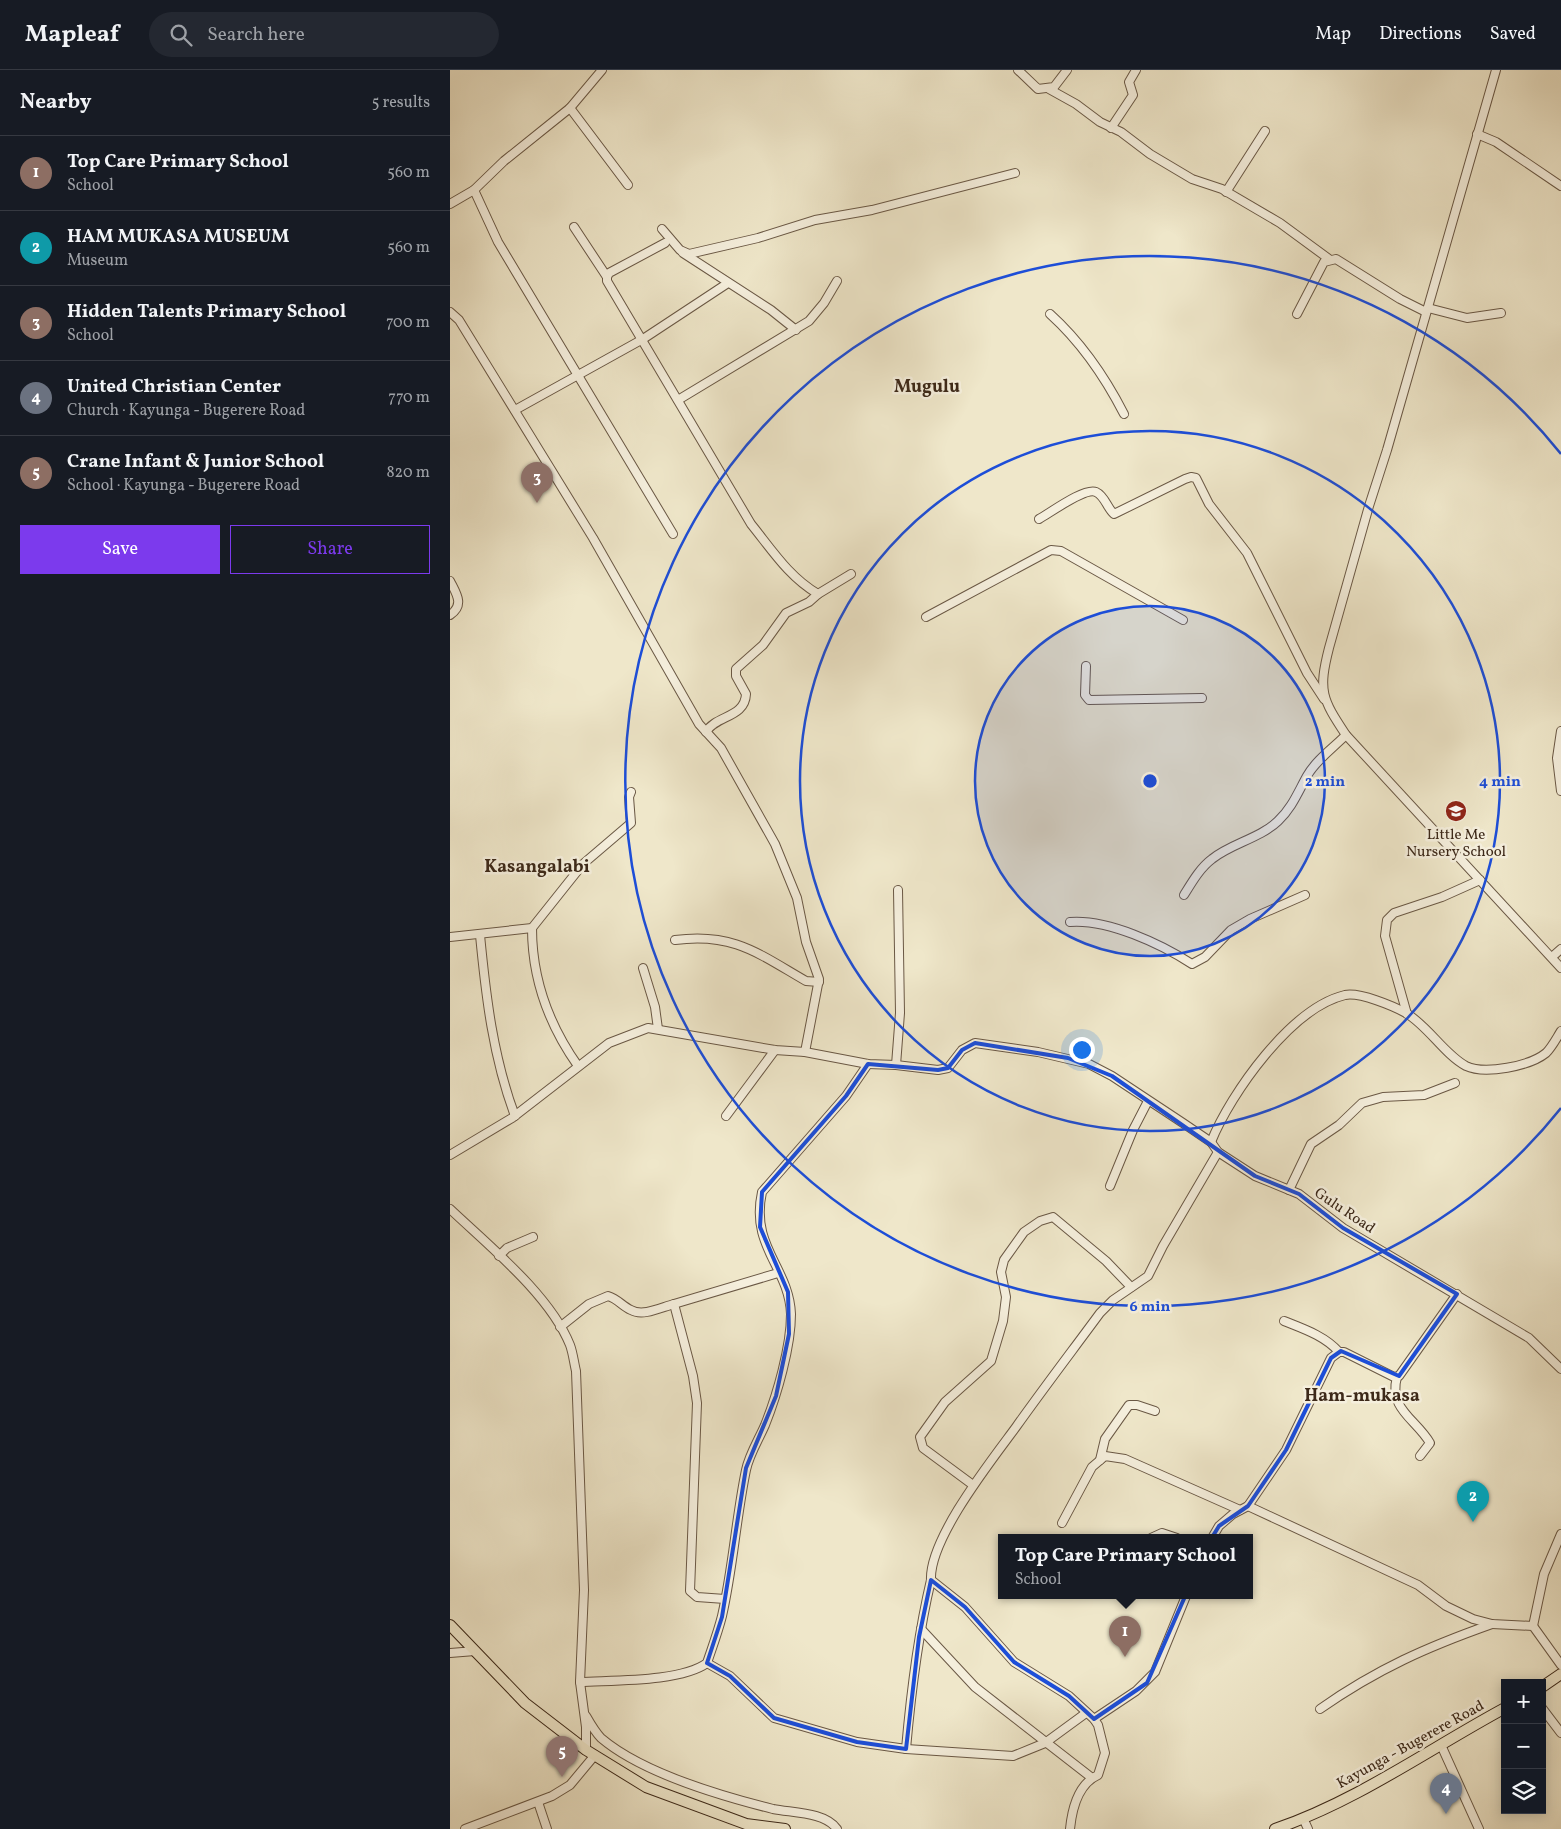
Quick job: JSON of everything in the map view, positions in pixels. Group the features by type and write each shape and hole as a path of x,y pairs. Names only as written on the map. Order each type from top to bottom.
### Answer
{"main road":[{"path":"450,1625 525,1704 591,1752 646,1787 746,1824 785,1829"},
{"path":"1546,1684 1561,1674"},
{"name":"Kayunga - Bugerere Road","path":"1275,1829 1292,1826 1303,1818 1374,1784 1501,1710"}],"street":[{"path":"450,204 474,190 504,161 570,108 602,70"},
{"path":"1018,70 1038,89 1054,87 1067,70"},
{"path":"1111,128 1132,95 1129,82 1136,70"},
{"path":"1324,699 1323,671 1329,648 1368,506 1387,450 1496,70"},
{"path":"1049,89 1076,104 1111,128 1121,132 1150,154 1192,179 1226,192 1280,223 1330,259"},
{"path":"570,108 628,185"},
{"path":"1226,192 1264,131"},
{"path":"1477,134 1496,142 1561,186"},
{"path":"680,250 689,254 758,238 815,220 872,210 1015,173"},
{"path":"474,190 498,242 674,534"},
{"path":"574,227 607,277 607,281 751,524 800,583 818,594"},
{"path":"662,229 680,250 770,310 796,330"},
{"path":"607,277 609,273 664,243"},
{"path":"1297,314 1318,270 1324,262 1330,259 1336,259 1400,299 1427,310 1467,318 1501,312"},
{"path":"678,400 739,364 766,345 796,330 809,320 824,303 837,281"},
{"path":"515,410 643,339 728,283"},
{"path":"450,312 459,320 515,410 593,538 706,732 720,748 775,844 797,898 806,942 819,982 805,1052"},
{"path":"1050,314 1065,327 1096,367 1124,414"},
{"path":"1039,519 1084,493 1091,491 1098,494 1114,514 1185,479 1196,478 1209,504 1247,553 1307,673 1346,735 1561,968"},
{"path":"926,617 1051,550 1061,551 1183,620"},
{"path":"706,732 712,724 730,716 744,704 746,694 736,676 736,670 763,645 786,613 809,602 818,594 851,574"},
{"path":"450,581 459,602 458,606 450,614"},
{"path":"1086,666 1085,695 1089,700 1202,698"},
{"path":"1561,731 1557,758 1561,791"},
{"path":"1184,895 1200,870 1211,859 1259,835 1278,821 1300,793 1307,777 1317,763 1346,735"},
{"path":"578,1066 562,1044 547,1010 535,974 532,928 583,864 631,823 629,797 631,792"},
{"path":"1407,1014 1385,936 1387,920 1394,913 1442,897 1480,880"},
{"path":"450,1155 515,1116 609,1043 648,1028 775,1050 805,1052 868,1064 896,1064 900,1013 898,890"},
{"path":"1070,922 1092,921 1116,927 1165,949 1192,964 1205,957 1231,930 1250,919 1277,909 1305,895"},
{"path":"450,937 532,928"},
{"path":"480,935 486,996 495,1051 515,1116"},
{"path":"675,940 712,939 738,944 806,980 819,982"},
{"path":"1552,957 1561,949"},
{"path":"643,968 655,1007 658,1029"},
{"path":"1211,1142 1230,1102 1280,1038 1302,1017 1327,1002 1347,994 1373,999 1407,1014 1466,1066 1482,1070 1532,1062 1546,1053 1561,1031"},
{"name":"Gulu Road","path":"896,1064 938,1070 948,1068 962,1050 975,1044 1068,1058 1089,1064 1112,1076 1211,1142 1218,1152 1255,1176 1299,1194 1343,1228 1529,1338 1561,1370"},
{"path":"726,1116 775,1050"},
{"path":"580,1682 641,1679 692,1672 707,1664 722,1617 746,1468 776,1396 789,1334 791,1315 788,1292 778,1273 760,1227 758,1210 762,1192 846,1096 868,1064"},
{"path":"1289,1190 1311,1144 1338,1125 1362,1103 1382,1096 1424,1096 1454,1082"},
{"path":"1110,1186 1133,1130 1148,1101"},
{"path":"906,1749 911,1699 931,1571 942,1542 973,1485 1100,1313 1131,1287 1148,1276 1172,1230 1218,1152"},
{"path":"450,1209 530,1287 560,1327 571,1347 576,1371 584,1590 580,1682 591,1752 570,1785 538,1802 466,1829"},
{"path":"973,1485 923,1448 920,1437 945,1402 991,1361 997,1347 1006,1297 1001,1272 1004,1260 1024,1232 1040,1221 1054,1218 1106,1261 1131,1287"},
{"path":"499,1256 507,1248 533,1237"},
{"path":"560,1327 589,1304 608,1296 619,1300 631,1310 640,1313 778,1273"},
{"path":"1214,1534 1219,1526 1248,1506 1286,1450 1331,1358 1339,1352 1344,1352 1394,1377 1402,1374 1457,1294"},
{"path":"674,1304 693,1376 697,1403 690,1592 697,1597 725,1599"},
{"path":"1284,1321 1319,1336 1331,1343 1339,1352"},
{"path":"1397,1376 1394,1388 1402,1411 1426,1435 1430,1443 1420,1456"},
{"path":"1100,1460 1105,1439 1129,1405 1137,1405 1154,1411"},
{"path":"1062,1523 1092,1467 1105,1456 1125,1459 1240,1510"},
{"path":"1248,1506 1418,1585 1446,1606 1473,1619 1492,1624 1533,1626"},
{"path":"1561,1534 1544,1574 1533,1626 1561,1665"},
{"path":"931,1580 965,1607 1014,1662 1069,1696 1098,1725 1105,1753 1098,1775 1092,1778 1077,1798 1070,1829"},
{"path":"1094,1719 1136,1691 1155,1672 1185,1599"},
{"path":"1320,1709 1344,1692 1415,1652 1492,1624"},
{"path":"921,1629 975,1687 1092,1778"},
{"path":"450,1653 475,1651"},
{"path":"707,1664 730,1676 774,1718 857,1742 906,1749 1013,1756 1045,1743 1086,1713"},
{"path":"1546,1713 1561,1733"},
{"path":"585,1714 600,1737 652,1769 695,1786 732,1797 817,1817 832,1822 837,1829"},
{"path":"1441,1745 1479,1829"},
{"path":"538,1802 547,1829"},
{"path":"1303,1818 1308,1829"}],"highlighted area":[{"path":"975,1043 1068,1058 1112,1076 1255,1176 1299,1194 1343,1228 1457,1294 1399,1376 1341,1351 1331,1358 1286,1450 1248,1506 1219,1526 1208,1544 1147,1683 1094,1719 1069,1696 1014,1662 965,1607 931,1580 919,1637 906,1749 857,1742 774,1718 730,1676 707,1663 722,1617 746,1468 776,1396 789,1334 788,1292 760,1227 762,1192 846,1096 868,1064 938,1070 948,1068 962,1050"}],"place":[{"name":"Hidden Talents Primary School","path":"537,503"},
{"name":"Little Me Nursery School","path":"1456,811"},
{"name":"HAM MUKASA MUSEUM","path":"1473,1522"},
{"name":"Top Care Primary School","path":"1125,1657"},
{"name":"Crane Infant & Junior School","path":"562,1777"},
{"name":"United Christian Center","path":"1446,1814"}],"district":[{"name":"Mugulu","path":"927,386"},
{"name":"Kasangalabi","path":"537,866"},
{"name":"Ham-mukasa","path":"1362,1395"}]}
